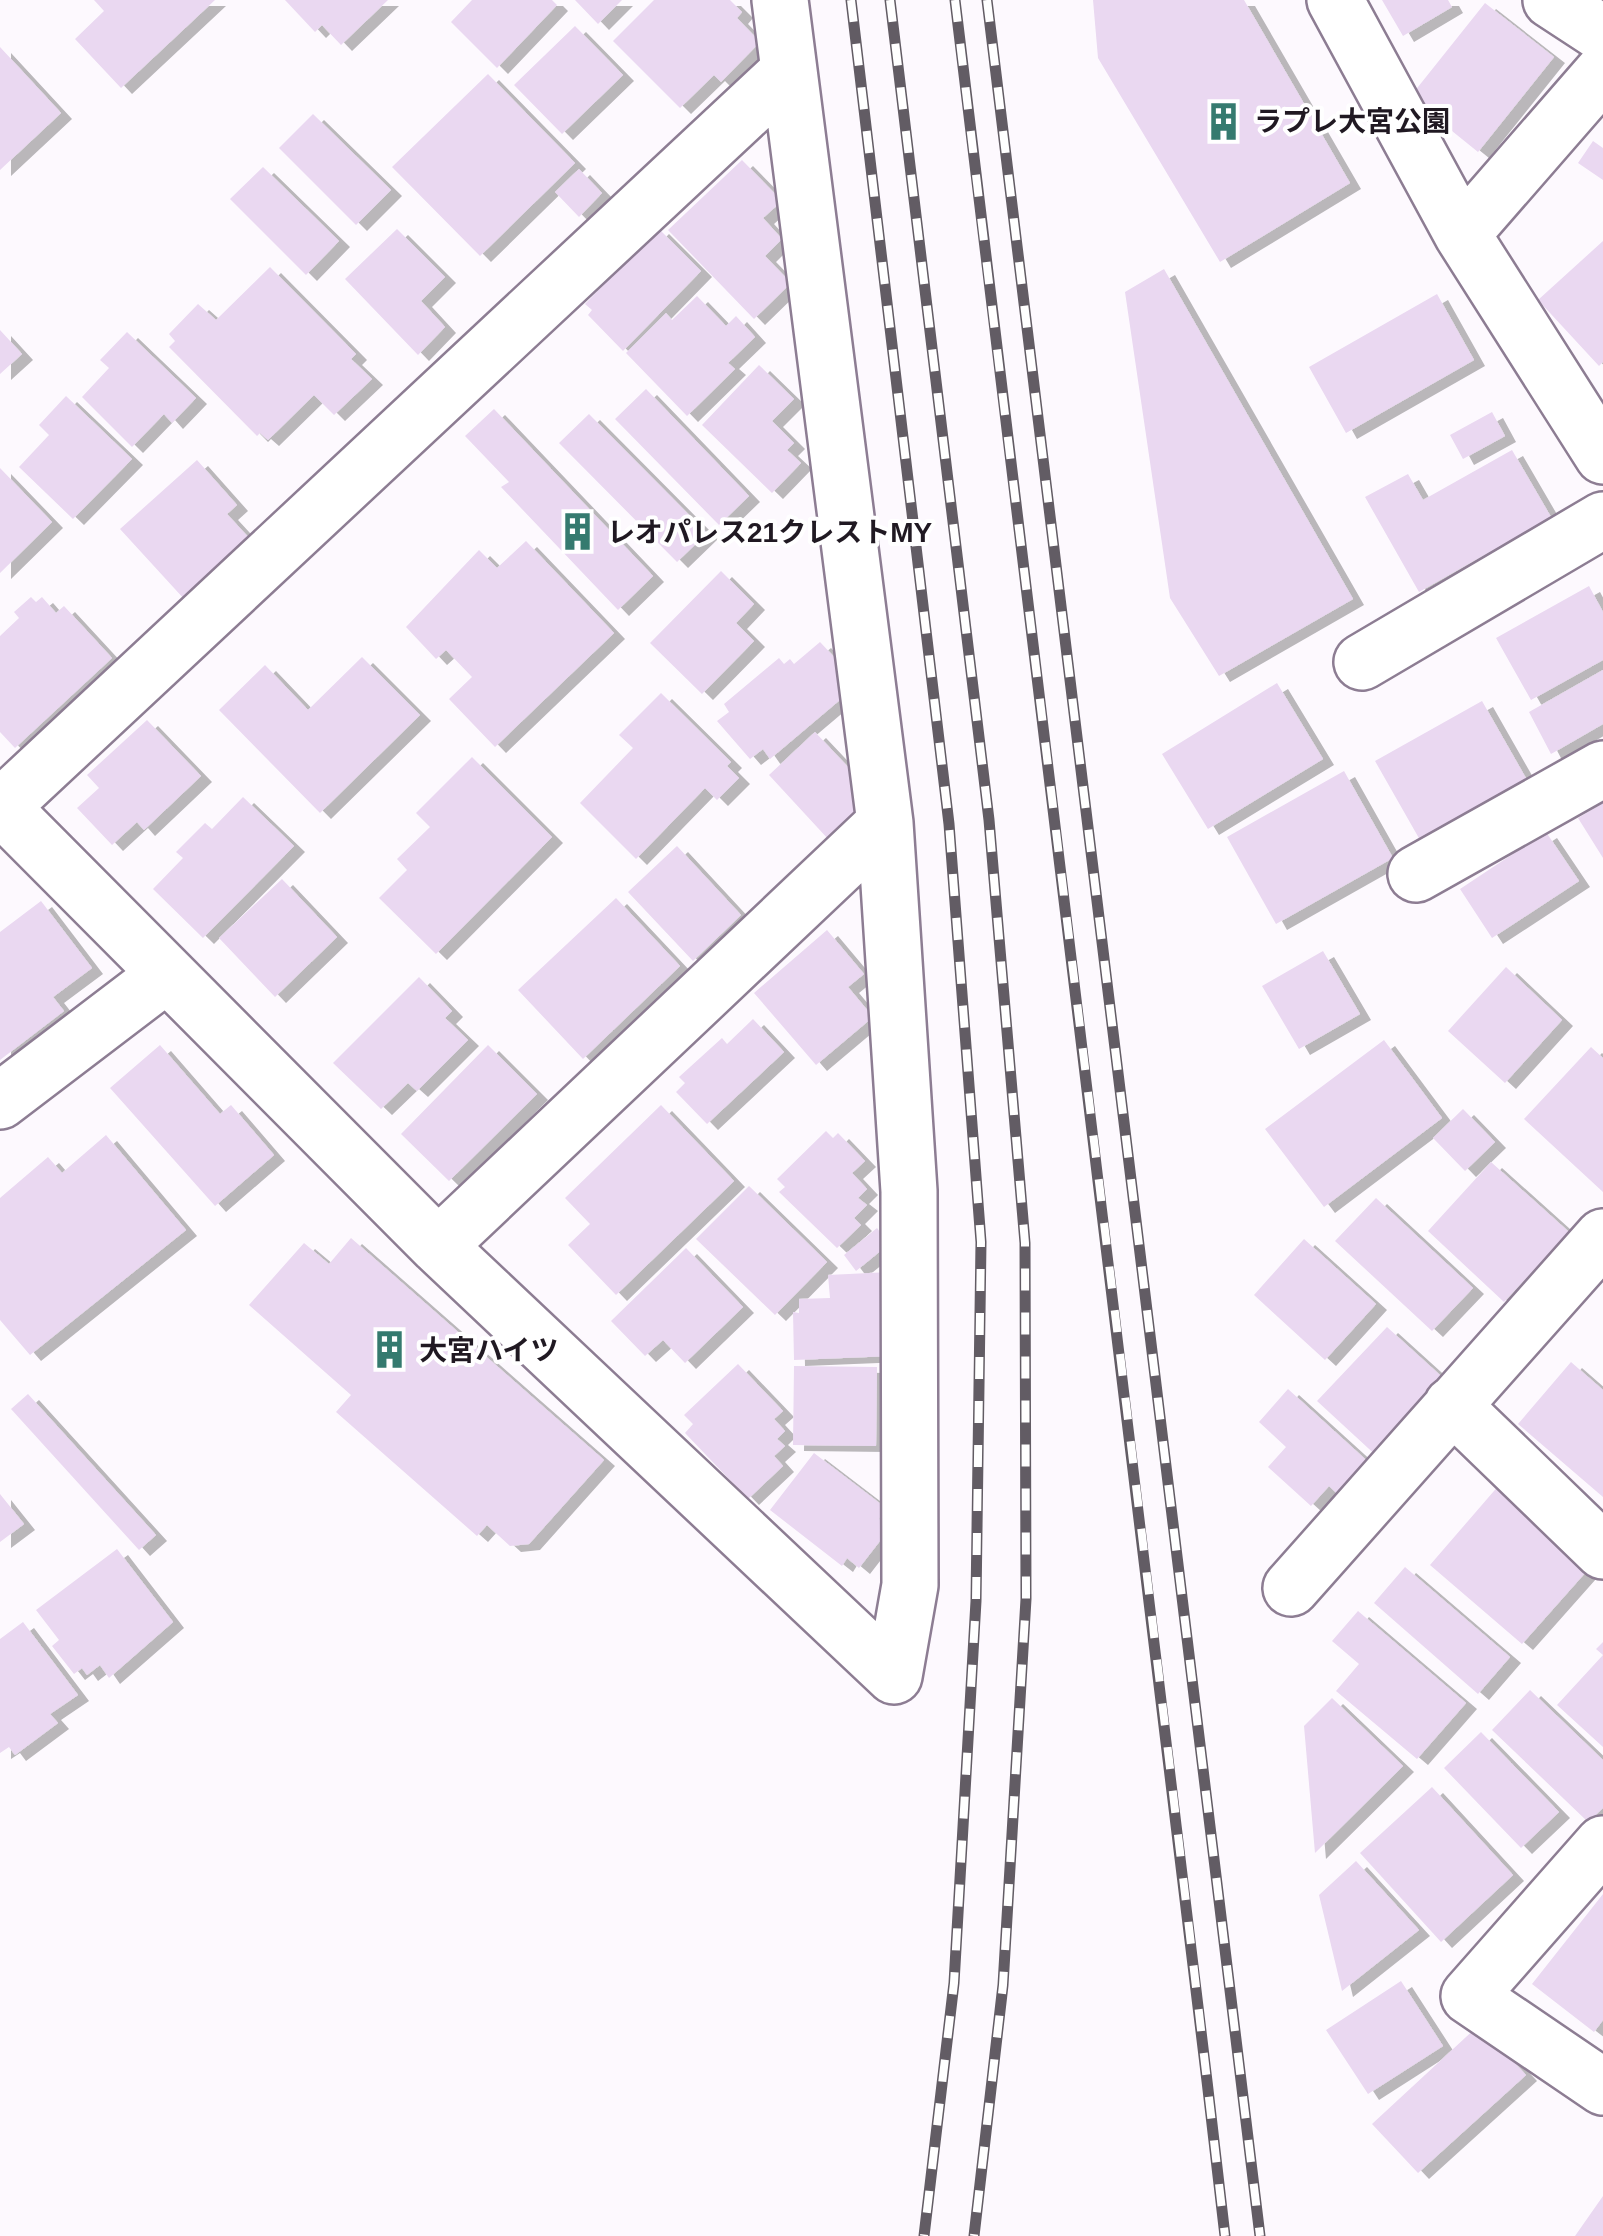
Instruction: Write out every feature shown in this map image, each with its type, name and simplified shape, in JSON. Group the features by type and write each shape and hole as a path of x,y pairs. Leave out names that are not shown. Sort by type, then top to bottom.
{"street":[{"path":"780,0 885,824 909,1230 910,1585 894,1676 438,1246 0,806 788,72"},
{"path":"1335,0 1462,234 1603,456"},
{"path":"1550,0 1603,34"},
{"path":"1462,234 1603,72"},
{"path":"1362,662 1603,520"},
{"path":"1416,874 1603,769"},
{"path":"438,1246 885,824"},
{"path":"0,1102 167,974"},
{"path":"1291,1588 1603,1236"},
{"path":"1452,1404 1603,1550"},
{"path":"1603,1844 1470,1996 1603,2087"}],"building":[{"path":"94,0 215,0 121,88 75,39 104,11"},
{"path":"285,0 388,0 341,45 322,25 315,32"},
{"path":"472,0 552,0 557,5 497,68 451,22"},
{"path":"575,0 622,0 598,24"},
{"path":"654,0 730,0 742,12 737,18 760,42 721,82 714,75 680,108 613,41"},
{"name":"ラプレ大宮公園","path":"1093,0 1244,0 1350,183 1220,262 1098,58"},
{"path":"1382,0 1448,0 1452,7 1403,36"},
{"path":"1485,3 1554,57 1478,152 1410,97"},
{"path":"575,26 623,75 562,134 514,85"},
{"path":"0,47 61,113 0,170"},
{"path":"488,74 575,163 480,256 392,167"},
{"path":"313,114 391,190 356,225 279,148"},
{"path":"1593,141 1603,148 1603,180 1578,163"},
{"path":"742,160 782,201 763,218 782,239 765,256 791,283 754,319 668,230"},
{"path":"263,167 339,241 306,275 230,199"},
{"path":"579,169 602,193 579,217 555,192"},
{"path":"658,228 701,271 623,351 588,315 592,310 585,304"},
{"path":"397,229 445,277 421,301 445,327 418,355 345,279"},
{"path":"1603,241 1603,362 1599,366 1538,300"},
{"path":"270,267 356,354 351,359 372,379 334,415 314,395 268,440 260,433 257,436 169,347 175,341 169,334 198,304 216,320"},
{"path":"1164,269 1353,599 1219,676 1170,598 1125,292"},
{"path":"1437,294 1474,360 1346,433 1309,367"},
{"path":"697,296 726,326 736,316 755,337 728,363 735,369 687,416 626,353 666,313 672,320"},
{"path":"0,330 22,354 0,374"},
{"path":"127,332 196,398 172,423 164,414 132,447 82,397 109,368 100,360"},
{"path":"759,365 794,399 772,421 794,443 787,450 801,463 772,493 702,425"},
{"path":"646,389 749,496 719,525 615,419"},
{"path":"66,396 132,459 73,519 19,467 49,435 39,425"},
{"name":"レオパレス21クレストMY","path":"494,409 653,576 618,610 501,487 509,482 465,436"},
{"path":"1492,412 1505,436 1463,459 1450,435"},
{"path":"589,414 707,533 677,562 559,443"},
{"path":"1512,450 1551,517 1419,592 1365,497 1408,474 1423,500"},
{"path":"197,460 237,505 227,514 250,539 185,600 120,529"},
{"path":"0,468 52,522 0,573"},
{"path":"526,541 614,633 495,747 449,699 472,677 446,650 436,659 406,627 479,550 497,568"},
{"path":"721,571 754,604 736,623 754,641 702,694 650,643"},
{"path":"1589,586 1603,612 1603,660 1531,700 1496,638"},
{"path":"31,597 36,602 42,597 56,613 64,606 112,658 15,748 0,732 0,636 19,618 14,612"},
{"path":"820,642 836,659 841,699 770,759 763,749 750,759 717,721 729,712 724,704 779,658 784,664 790,659 794,664"},
{"path":"362,657 420,715 320,813 219,710 265,665 308,710"},
{"path":"1603,670 1603,724 1551,754 1529,712"},
{"path":"1277,683 1323,759 1208,829 1162,754"},
{"path":"661,693 731,762 727,766 739,778 717,800 705,788 636,859 580,803 633,748 619,735"},
{"path":"1482,701 1527,780 1420,840 1375,761"},
{"path":"147,720 201,776 144,830 137,822 112,845 77,808 99,788 87,775"},
{"path":"815,732 849,768 855,817 829,840 769,775"},
{"path":"472,757 552,837 436,954 379,898 407,870 397,859 430,827 416,813"},
{"path":"1344,771 1393,858 1276,924 1227,837"},
{"path":"243,797 294,846 203,938 153,889 183,858 176,852 205,823 212,829"},
{"path":"1603,803 1603,858 1578,818"},
{"path":"1546,832 1579,881 1492,938 1460,889"},
{"path":"677,846 741,915 693,961 628,892"},
{"path":"282,879 337,937 275,997 219,938"},
{"path":"616,898 680,966 583,1059 518,990"},
{"path":"41,901 92,968 53,997 64,1011 0,1060 0,932"},
{"path":"827,930 864,974 848,987 873,1017 816,1065 754,993"},
{"path":"1323,951 1360,1014 1299,1049 1262,986"},
{"path":"1506,967 1562,1020 1505,1083 1448,1031"},
{"path":"419,977 452,1011 445,1018 468,1040 417,1091 408,1083 381,1109 333,1063"},
{"path":"753,1019 784,1052 707,1124 676,1092 685,1083 679,1077 722,1038 727,1044"},
{"path":"1384,1040 1442,1118 1324,1207 1265,1129"},
{"path":"160,1045 220,1114 231,1105 274,1155 215,1206 110,1088"},
{"path":"488,1045 537,1094 449,1181 401,1134"},
{"path":"1591,1047 1603,1058 1603,1192 1524,1119"},
{"path":"661,1105 734,1181 616,1295 568,1245 590,1224 565,1198"},
{"path":"1463,1109 1495,1142 1465,1171 1433,1138"},
{"path":"826,1131 833,1138 838,1133 865,1161 852,1173 867,1189 858,1198 867,1205 854,1218 861,1225 837,1248 779,1192 785,1187 777,1179"},
{"path":"106,1135 186,1230 30,1355 0,1320 0,1198 48,1157 62,1173"},
{"path":"1491,1162 1569,1232 1504,1302 1428,1231"},
{"path":"749,1186 827,1262 775,1315 696,1239"},
{"path":"1376,1198 1473,1288 1432,1331 1335,1241"},
{"path":"877,1228 889,1244 856,1271 844,1255"},
{"name":"大宮ハイツ","path":"351,1238 604,1460 529,1544 510,1546 487,1525 477,1536 336,1412 351,1395 249,1305 304,1243 329,1264"},
{"path":"1304,1239 1376,1304 1325,1360 1254,1295"},
{"path":"686,1248 743,1307 685,1363 663,1340 645,1356 611,1321"},
{"path":"890,1272 892,1356 794,1360 793,1312 799,1313 799,1299 830,1298 828,1275"},
{"path":"1387,1327 1451,1385 1381,1460 1317,1401"},
{"path":"1571,1362 1603,1390 1603,1497 1518,1424"},
{"path":"738,1364 783,1411 774,1419 785,1431 777,1439 785,1446 774,1456 783,1466 748,1499 685,1433 693,1424 684,1415"},
{"path":"794,1366 877,1367 876,1446 793,1445"},
{"path":"1288,1389 1375,1468 1345,1501 1329,1486 1311,1506 1268,1467 1286,1447 1259,1422"},
{"path":"28,1394 156,1535 139,1550 11,1409"},
{"path":"814,1453 886,1508 879,1519 890,1528 859,1568 847,1558 842,1566 770,1510"},
{"path":"1500,1484 1593,1564 1522,1644 1430,1565"},
{"path":"0,1494 24,1524 0,1542"},
{"path":"117,1549 173,1622 109,1678 100,1665 87,1675 82,1668 74,1674 52,1646 59,1640 36,1610"},
{"path":"1405,1567 1510,1657 1478,1694 1374,1603"},
{"path":"1358,1611 1466,1703 1417,1759 1336,1691 1359,1664 1332,1641"},
{"path":"23,1622 78,1695 50,1714 58,1723 15,1755 9,1747 0,1753 0,1639"},
{"path":"1603,1655 1603,1747 1557,1705"},
{"path":"1530,1690 1603,1760 1603,1808 1588,1822 1492,1730"},
{"path":"1332,1698 1403,1766 1315,1853 1304,1726"},
{"path":"1481,1732 1559,1812 1521,1848 1444,1768"},
{"path":"1432,1787 1513,1875 1441,1942 1360,1853"},
{"path":"1356,1861 1419,1930 1342,1991 1319,1895"},
{"path":"1603,1894 1603,2020 1594,2032 1532,1984"},
{"path":"1401,1981 1443,2046 1368,2094 1326,2030"},
{"path":"1479,2025 1526,2075 1418,2173 1372,2124"},
{"path":"1603,2196 1603,2236 1575,2236"}],"railway":[{"path":"851,0 949,824 981,1242 976,1601 954,1983 924,2236"},
{"path":"890,0 989,820 1025,1243 1026,1599 1003,1985 974,2236"},
{"path":"955,0 1225,2236"},
{"path":"987,0 1260,2236"}],"place":[{"name":"ラプレ大宮公園","path":"1224,121"},
{"name":"レオパレス21クレストMY","path":"577,532"},
{"name":"大宮ハイツ","path":"389,1350"}]}
